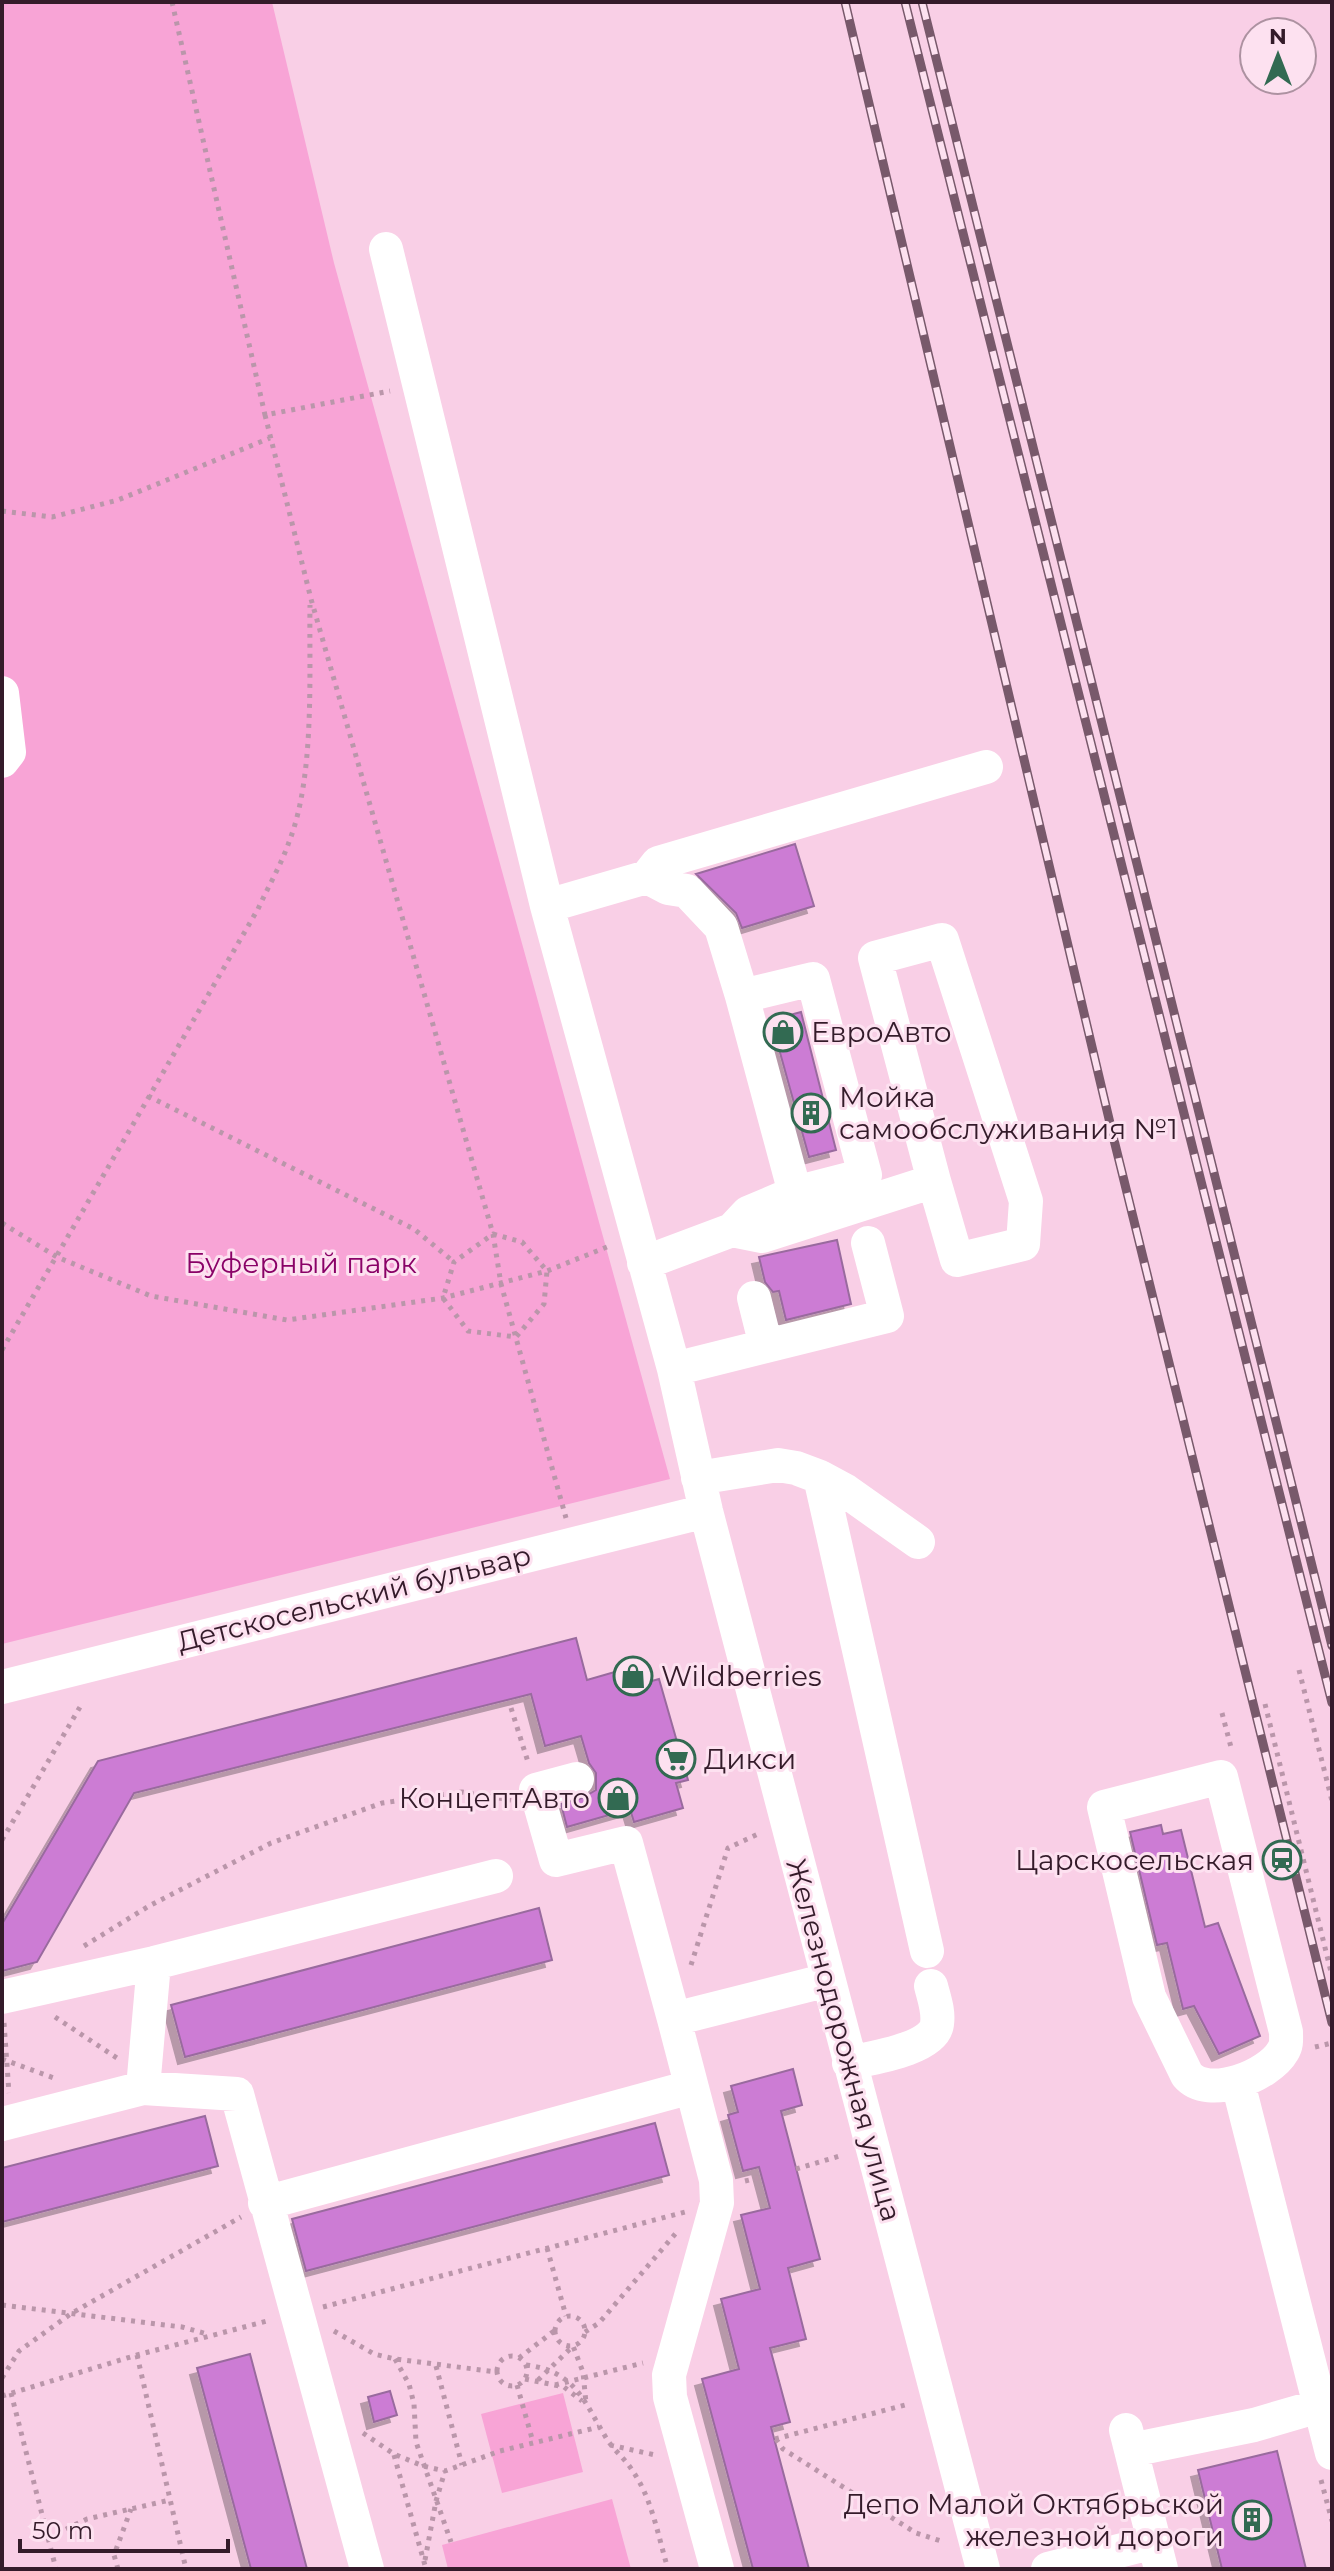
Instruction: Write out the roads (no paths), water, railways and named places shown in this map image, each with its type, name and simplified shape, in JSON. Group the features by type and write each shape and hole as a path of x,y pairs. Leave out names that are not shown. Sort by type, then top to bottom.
{"street":[{"name":"Железнодорожная улица","path":"386,249 547,906 674,1369 706,1511 983,2569"},
{"path":"2,693 9,752 2,761"},
{"path":"547,906 647,877 658,863 986,767"},
{"path":"647,877 668,888 687,891 721,927 795,1193"},
{"path":"942,940 1026,1201 1023,1244 957,1260 934,1181 875,958 942,940"},
{"path":"732,1230 748,1213 795,1193 865,1175 813,979 742,996"},
{"path":"640,1249 732,1230 762,1236 934,1181"},
{"path":"674,1369 887,1316 868,1243"},
{"path":"754,1298 766,1346"},
{"path":"698,1478 778,1465 796,1468 846,1491 918,1542"},
{"path":"820,1477 927,1951"},
{"name":"Детскосельский бульвар","path":"2,1687 706,1511"},
{"path":"1221,1777 1286,2032 1286,2048 1274,2063 1238,2083 1203,2086 1194,2083 1187,2075 1149,1997 1104,1807 1221,1777"},
{"path":"577,1779 539,1798 556,1860 626,1843 716,2180 717,2203 669,2375 670,2397 717,2569"},
{"path":"8,1997 496,1876"},
{"path":"144,2082 154,1963"},
{"path":"674,2019 828,1980"},
{"path":"849,2063 912,2047 929,2039 937,2026 931,1986"},
{"path":"7,2123 144,2082 237,2094 367,2569"},
{"path":"1238,2083 1331,2446"},
{"path":"265,2203 691,2087"},
{"path":"1048,2569 1158,2556 1128,2439 1172,2439 1254,2425 1319,2406"}],"railway":[{"path":"845,2 1114,1140 1332,2023"},
{"path":"905,2 1332,1703"},
{"path":"922,2 1332,1646"}],"place":[{"name":"ЕвроАвто","path":"783,1032"},
{"name":"Мойка самообслуживания №1","path":"811,1113"},
{"name":"Wildberries","path":"633,1676"},
{"name":"Дикси","path":"676,1759"},
{"name":"КонцептАвто","path":"618,1798"},
{"name":"Царскосельская","path":"1282,1860"},
{"name":"Депо Малой Октябрьской железной дороги","path":"1252,2520"}],"park label":[{"name":"Буферный парк","path":"301,1263"}]}
